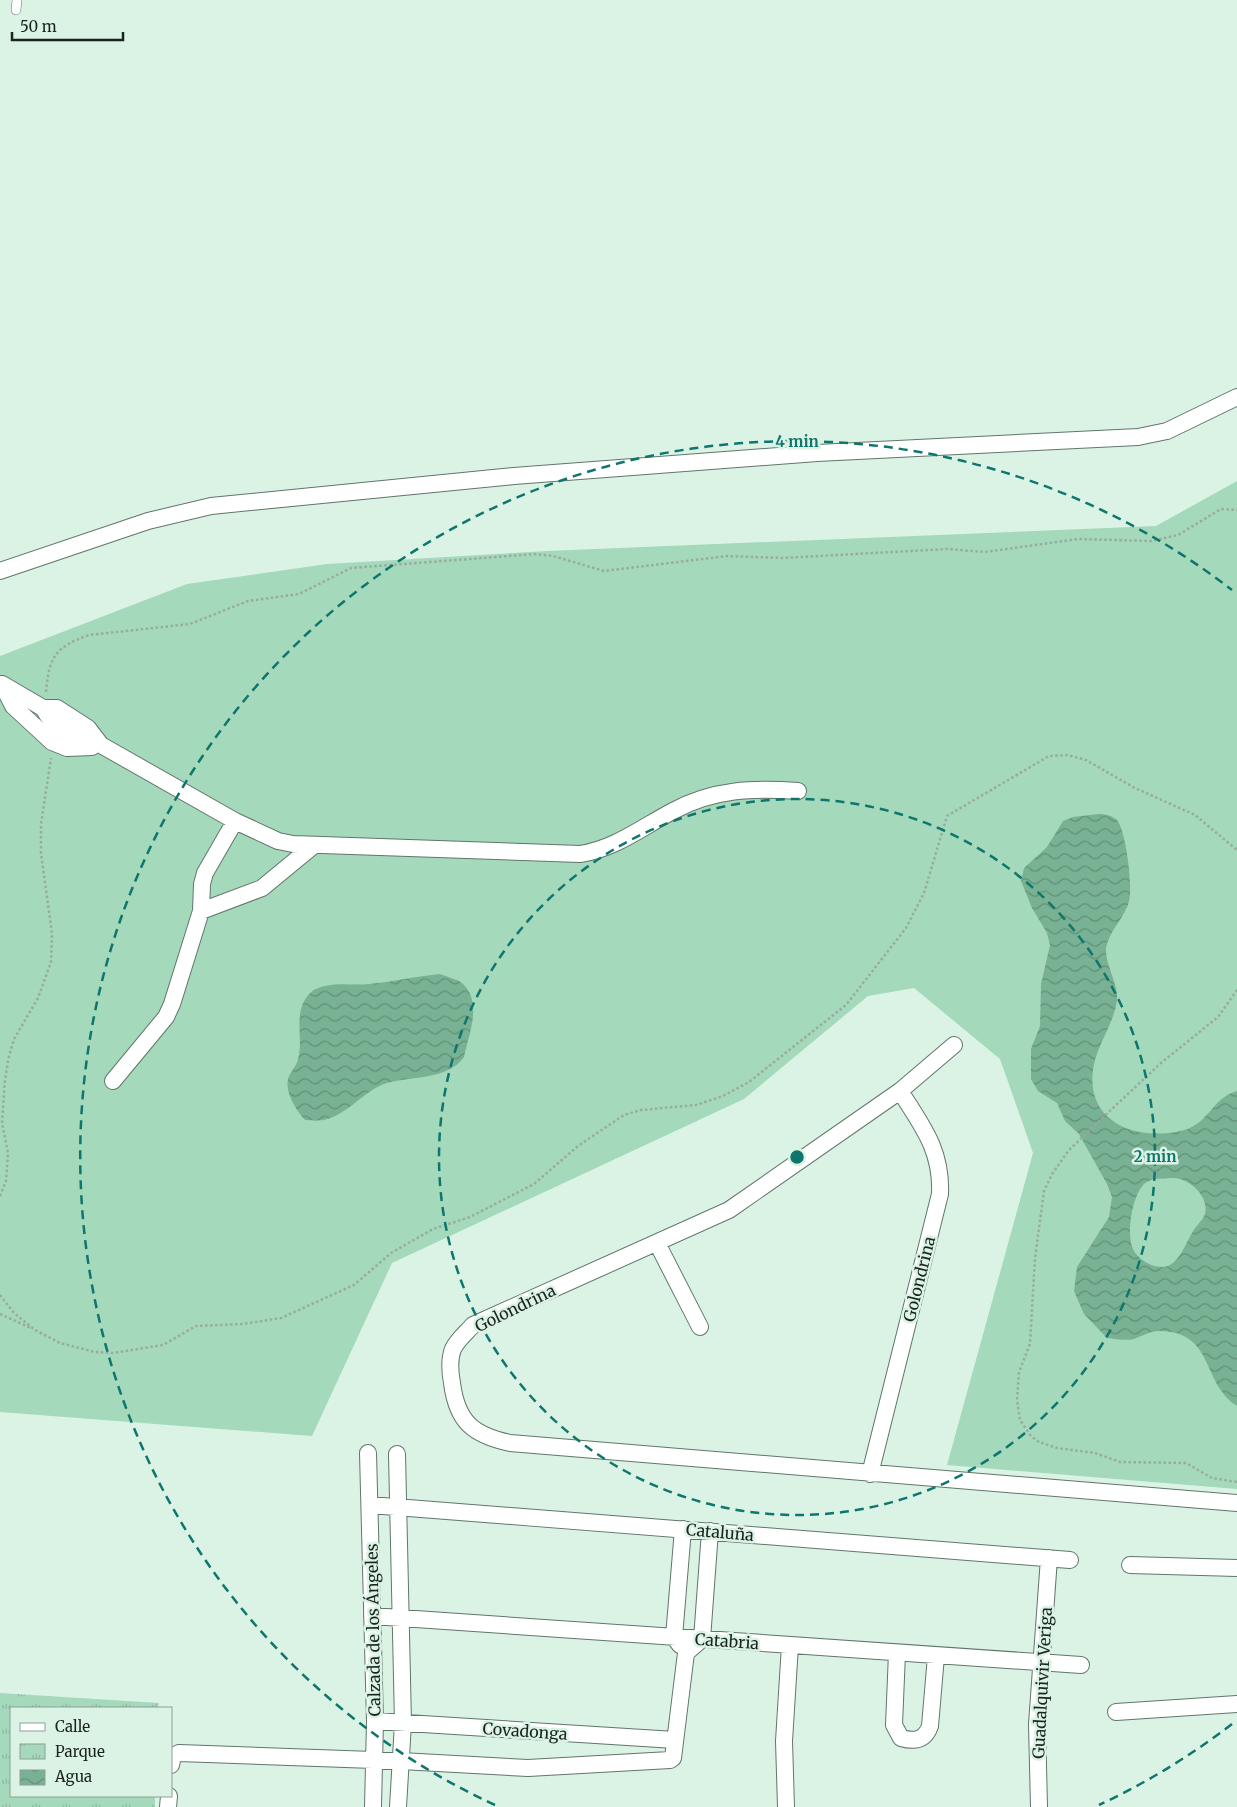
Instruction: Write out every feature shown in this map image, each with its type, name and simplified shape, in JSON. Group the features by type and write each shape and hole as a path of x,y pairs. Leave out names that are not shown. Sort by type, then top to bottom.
{"street":[{"path":"0,571 148,520 212,506 514,476 816,452 1138,437 1167,431 1237,396"},
{"path":"1,683 43,708 57,708 88,728 101,745 235,821 278,841 313,846 580,854 597,852 612,846 674,810 703,797 728,790 762,788 798,791"},
{"path":"1,683 13,706 52,742 66,748 101,745"},
{"path":"113,1081 166,1017 178,987 201,911 202,884 205,873 235,821"},
{"path":"201,911 262,888 313,846"},
{"name":"Golondrina","path":"954,1045 900,1091 729,1210 473,1325 453,1348 450,1368 454,1402 468,1424 487,1438 510,1443 1237,1503"},
{"name":"Golondrina","path":"870,1474 940,1194 941,1178 932,1142 900,1091"},
{"path":"657,1243 700,1327"},
{"name":"Calzada de los Ángeles","path":"368,1453 375,1721 373,1807"},
{"name":"Calzada de los Ángeles","path":"397,1454 402,1618 402,1723 398,1807"},
{"name":"Cataluña","path":"370,1504 1070,1560"},
{"path":"683,1529 674,1637 686,1652"},
{"path":"172,1760 173,1756 180,1753 550,1768 670,1760 675,1740 686,1652 702,1639 710,1531"},
{"name":"Guadalquivir Veriga","path":"1039,1807 1037,1724 1049,1558"},
{"path":"1130,1565 1237,1568"},
{"name":"Catabria","path":"372,1616 1081,1665"},
{"path":"786,1807 784,1741 790,1645"},
{"path":"897,1653 894,1725 901,1738 909,1740 921,1738 927,1734 930,1726 936,1656"},
{"path":"1116,1712 1237,1704"},
{"name":"Covadonga","path":"375,1721 675,1740"}],"lane":[{"path":"16,10 17,0"}],"path":[{"path":"43,708 47,673 55,654 64,645 77,639 89,635 190,624 248,601 299,594 351,568 535,554 553,556 604,571 727,556 782,558 938,549 985,552 1078,539 1152,541 1178,535 1221,509 1237,510"},
{"path":"0,1196 6,1181 8,1153 2,1123 4,1080 9,1056 14,1040 38,998 51,962 52,934 41,853 41,824 50,771 52,742"},
{"path":"0,1314 60,1343 95,1352 113,1353 163,1344 196,1326 243,1324 282,1318 354,1285 391,1253 433,1229 470,1217 534,1184 578,1146 624,1115 641,1110 696,1105 723,1096 749,1082 846,1004 906,928 924,893 947,816 1050,756 1068,755 1086,760 1135,788 1195,815 1237,850"},
{"path":"1237,990 1218,1017 1161,1063 1114,1107 1069,1150 1052,1174 1044,1191 1035,1258 1030,1344 1019,1372 1017,1400 1020,1420 1031,1436 1039,1442 1057,1448 1095,1453 1120,1462 1186,1463 1212,1478 1237,1482"},
{"path":"0,1295 14,1312 35,1330"}],"green space":[{"path":"1237,481 1237,1489 947,1465 1033,1153 1000,1059 914,988 868,996 744,1099 392,1263 312,1436 0,1412 0,656 187,584 327,564 547,551 1156,526"},
{"path":"0,1693 159,1703 158,1707 10,1707 10,1797 155,1797 155,1807 0,1807"}],"water":[{"path":"1101,814 1111,816 1117,820 1126,847 1129,872 1129,901 1110,936 1106,949 1116,988 1117,1000 1113,1017 1094,1064 1092,1083 1096,1099 1103,1111 1113,1121 1126,1128 1159,1134 1176,1132 1196,1125 1220,1100 1237,1091 1237,1406 1218,1385 1206,1360 1190,1340 1178,1334 1160,1331 1131,1340 1107,1338 1084,1314 1074,1291 1077,1267 1109,1217 1112,1197 1107,1184 1079,1134 1065,1121 1057,1103 1038,1091 1031,1079 1031,1049 1040,1026 1041,984 1050,945 1047,933 1032,908 1021,881 1024,868 1047,847 1063,821 1073,817","holes":["1177,1178 1185,1181 1203,1197 1206,1208 1204,1216 1179,1256 1174,1262 1163,1267 1151,1265 1140,1258 1133,1249 1130,1234 1131,1215 1136,1197 1144,1184 1154,1179"]},
{"path":"440,974 462,983 472,999 473,1018 464,1057 449,1070 379,1086 333,1117 322,1120 305,1120 291,1100 288,1082 298,1059 300,1012 309,994 316,989 335,984 369,984"}]}
